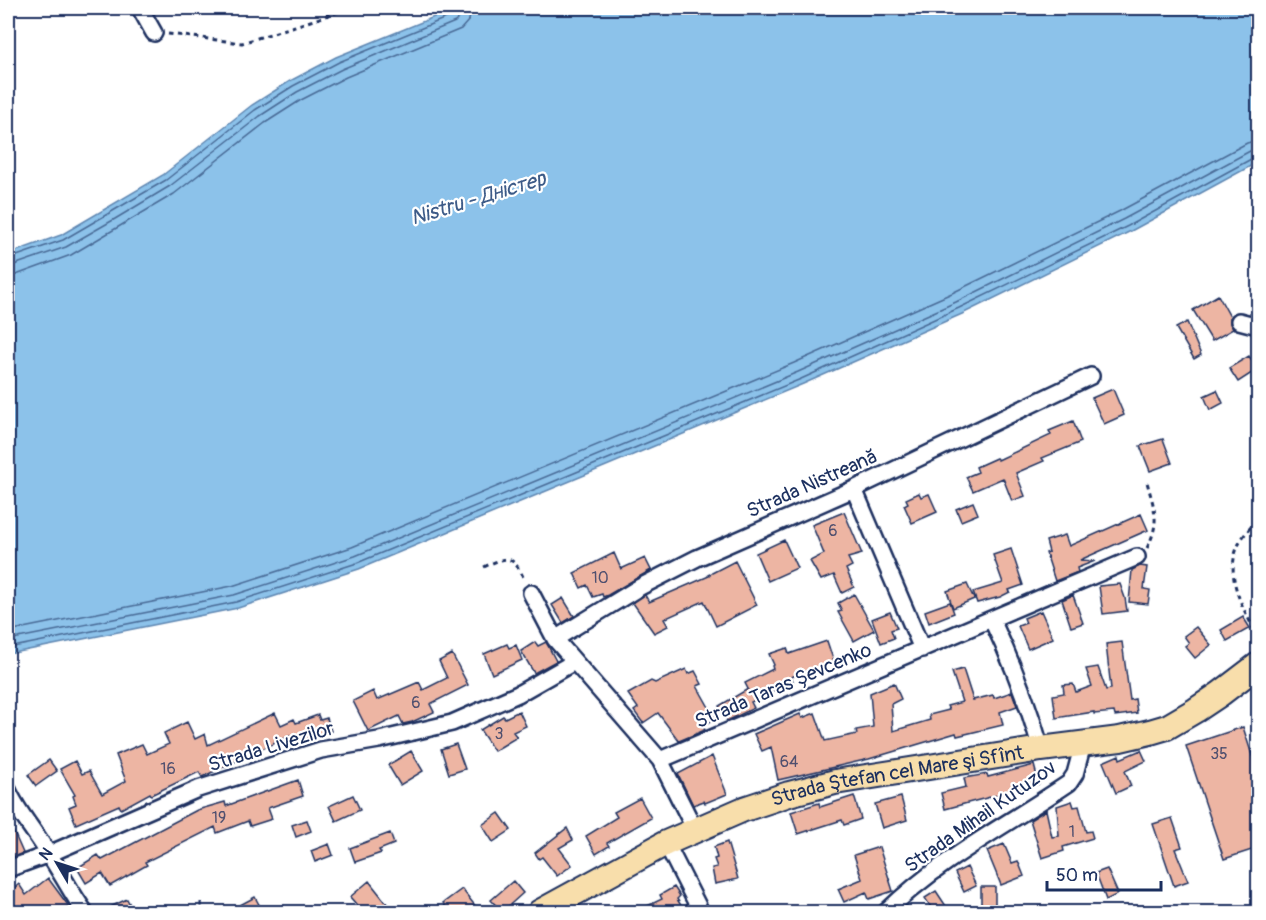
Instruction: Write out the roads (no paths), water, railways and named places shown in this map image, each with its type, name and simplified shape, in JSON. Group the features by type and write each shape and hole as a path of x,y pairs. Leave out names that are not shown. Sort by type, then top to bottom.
{"main road":[{"name":"Strada Ştefan cel Mare şi Sfînt","path":"540,912 666,843 778,798 835,782 1041,749 1120,739 1167,727 1220,694 1258,665"}],"street":[{"path":"140,8 154,33"},
{"path":"1239,321 1258,326"},
{"name":"Strada Nistreană","path":"555,639 640,587 676,568 854,489 1091,376"},
{"path":"854,489 922,649"},
{"name":"Strada Taras Șevcenko","path":"660,760 1137,557"},
{"path":"531,593 555,639 660,760 695,830"},
{"path":"992,620 1017,675 1041,749"},
{"name":"Strada Livezilor","path":"8,869 49,854 198,789 321,750 379,740 452,723 518,694 574,662"},
{"name":"Strada Mihail Kutuzov","path":"886,912 916,885 965,849 1069,783 1075,774 1083,744"},
{"path":"8,790 15,806 49,854 69,890 85,912"},
{"path":"666,843 700,912"}],"water":[{"name":"Nistru - Дністер","path":"456,8 1258,8 1258,162 1131,231 962,314 803,384 359,569 238,608 8,654 8,254 61,235 163,175 252,105 290,81 336,57"}]}
